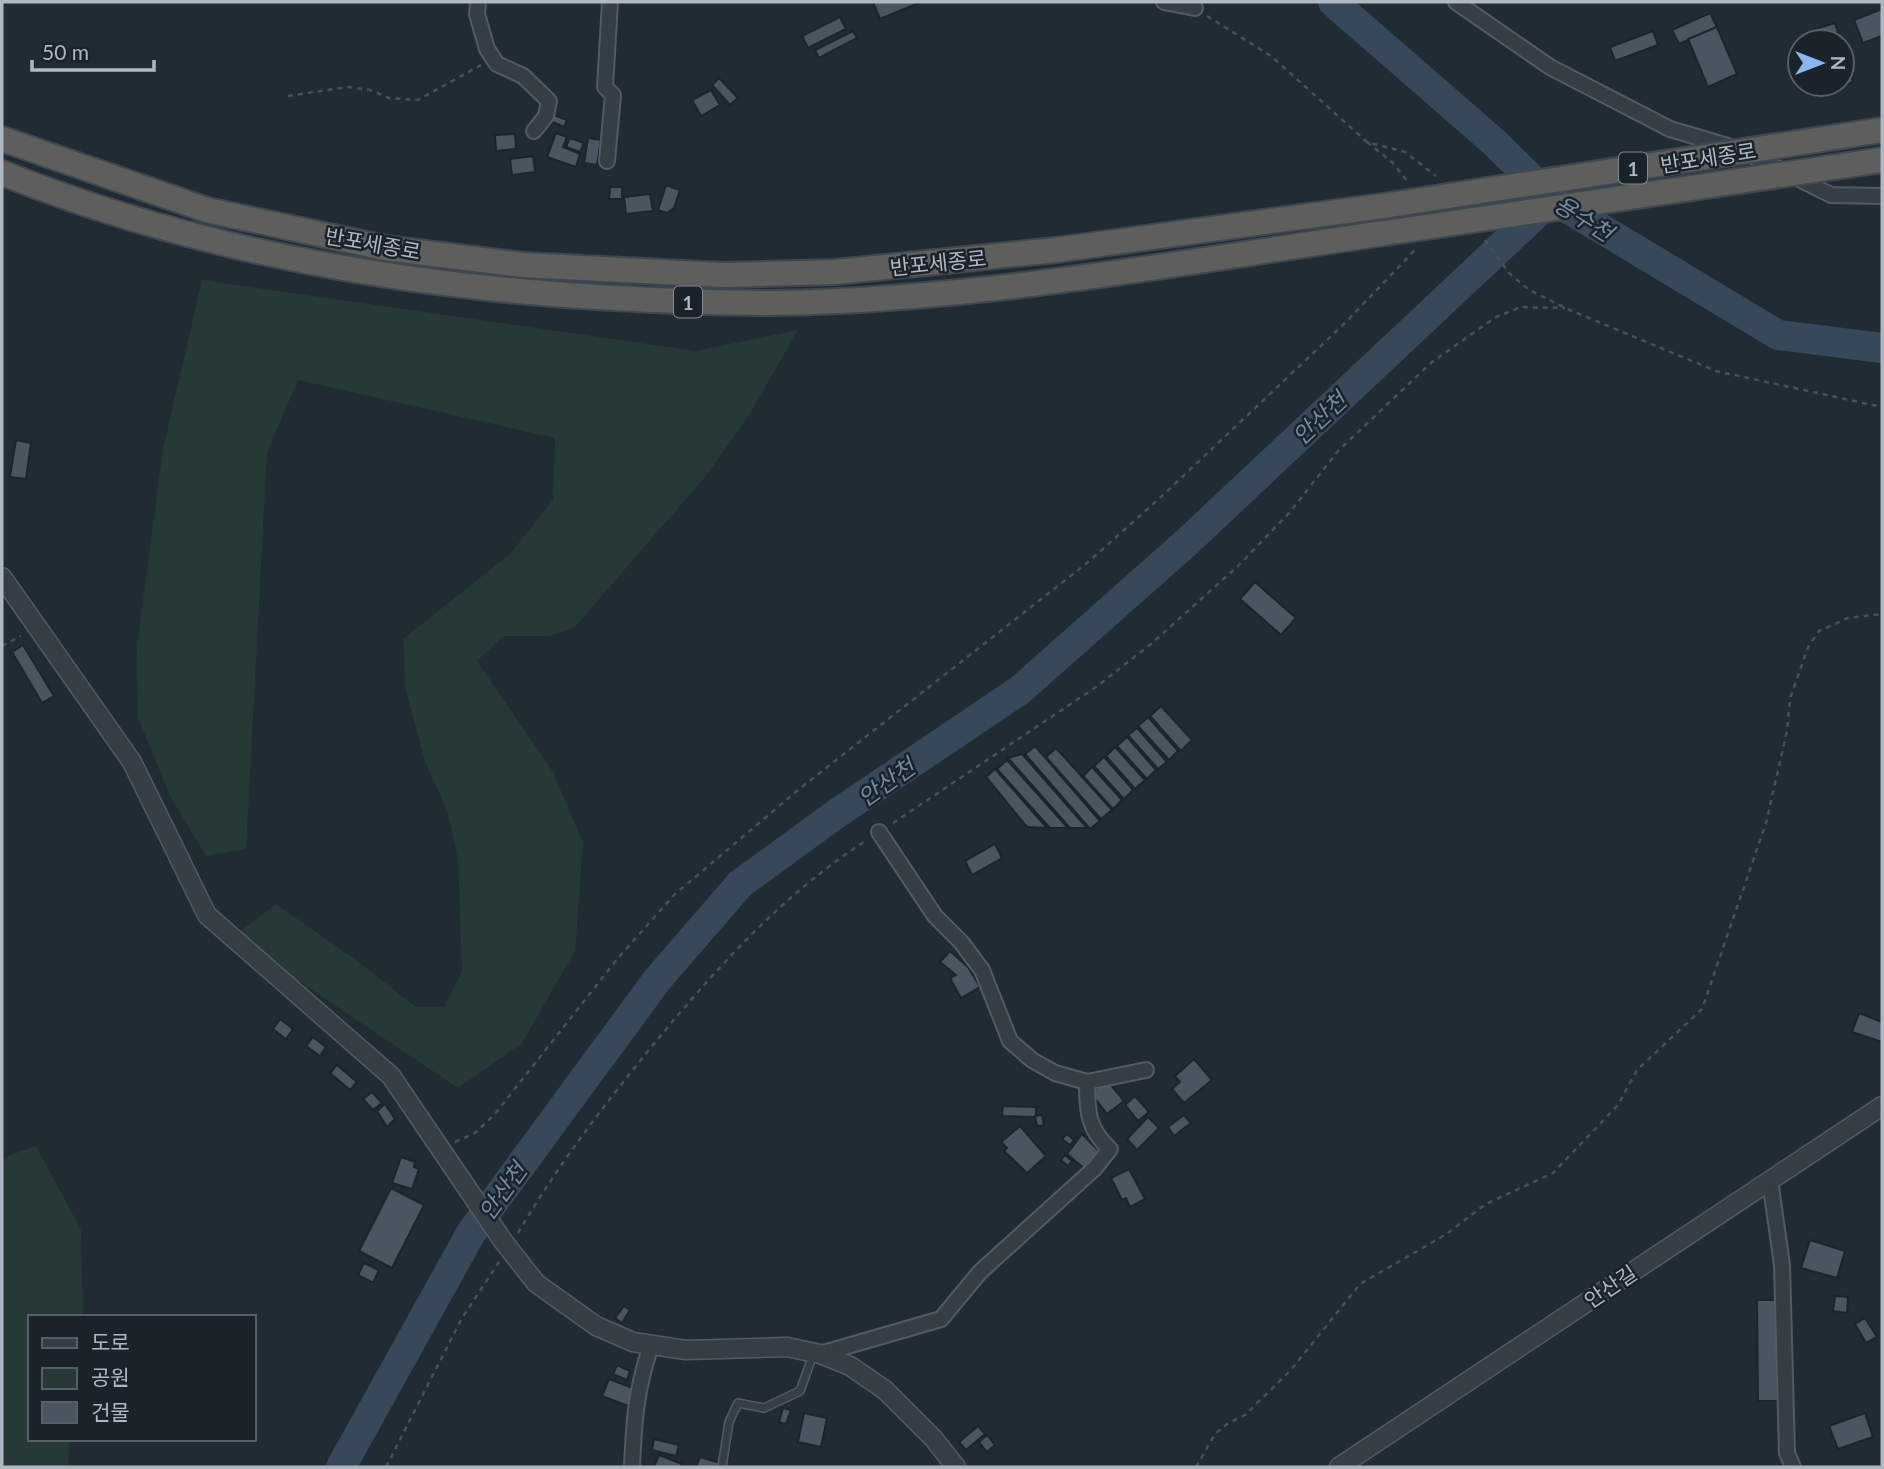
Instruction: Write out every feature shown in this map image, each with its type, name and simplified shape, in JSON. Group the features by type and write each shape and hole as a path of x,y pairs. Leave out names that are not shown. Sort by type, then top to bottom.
{"highway":[{"name":"반포세종로","path":"2,139 50,158 207,209 385,248 523,265 723,275 835,272 1056,250 1383,206 1882,130"},
{"path":"2,134 50,158"},
{"name":"반포세종로","path":"2,175 204,241 381,275 523,293 730,304 841,301 1063,279 1882,160"}],"street":[{"path":"478,2 477,14 486,49 497,64 523,76 549,101 546,116 534,131"},
{"path":"607,160 613,94 604,87 610,2"},
{"path":"1164,2 1195,8"},
{"path":"1456,2 1550,67 1670,129 1741,150 1831,195 1882,196"},
{"path":"2,578 132,762 207,915 391,1076 506,1245 536,1283 567,1308 596,1326 633,1342 687,1350 787,1347 817,1353 850,1366 885,1390 933,1438 956,1467"},
{"path":"879,832 935,916 961,942 982,970 1010,1041 1055,1073 1087,1082 1146,1070"},
{"path":"817,1353 941,1319 980,1272 1096,1168 1110,1149 1097,1138 1090,1126 1087,1082"},
{"name":"안산길","path":"1339,1467 1882,1106"},
{"path":"1770,1180 1782,1265 1787,1453 1793,1467"},
{"path":"632,1467 633,1412 638,1384 651,1345"}],"lane":[{"path":"722,1467 729,1422 738,1403 764,1408 800,1391 817,1353"}],"path":[{"path":"1195,8 1271,56 1392,163 1413,188"},
{"path":"288,96 348,87 370,90 389,98 418,100 493,58"},
{"path":"1367,142 1405,152 1441,180"},
{"path":"1482,235 1508,273 1528,289 1565,308 1716,371 1882,407"},
{"path":"444,1151 475,1133 495,1114 618,958 674,895 818,773 1087,563 1345,323 1422,241"},
{"path":"386,1467 462,1318 506,1245 610,1098 727,959 805,886 840,858 1096,687 1152,644 1237,566 1290,512 1338,451 1432,362 1496,317 1521,307 1565,308"},
{"path":"1196,1467 1215,1434 1245,1415 1290,1371 1360,1284 1445,1235 1486,1205 1553,1173 1618,1105 1637,1070 1702,1009 1766,823 1787,731 1790,699 1808,647 1819,631 1847,618 1882,614"},
{"path":"2,646 36,628"}],"green space":[{"path":"202,280 696,351 798,330 749,415 705,477 574,628 549,636 503,636 477,661 553,772 583,843 575,951 522,1043 458,1088 233,937 276,904 360,963 416,1007 444,1007 462,972 458,861 448,813 425,761 406,691 403,639 510,554 553,500 555,438 298,380 267,452 246,849 206,856 171,798 138,718 137,647 163,449"},
{"path":"36,1146 81,1230 83,1315 28,1315 28,1441 70,1441 68,1467 2,1467 2,1158"}],"building":[{"path":"873,2 921,2 880,19"},
{"path":"1882,9 1882,36 1863,43 1854,20"},
{"path":"1710,13 1717,27 1679,44 1672,30"},
{"path":"840,17 846,29 808,48 802,36"},
{"path":"1835,23 1837,28 1819,28"},
{"path":"1717,27 1737,74 1708,87 1688,39"},
{"path":"853,31 857,38 819,58 815,50"},
{"path":"1653,31 1658,45 1615,61 1610,47"},
{"path":"719,78 738,98 730,105 712,85"},
{"path":"711,90 720,105 701,116 692,100"},
{"path":"552,114 567,120 564,127 550,121"},
{"path":"556,133 567,137 563,147 580,154 576,167 547,157"},
{"path":"515,134 516,149 496,151 495,135"},
{"path":"570,138 584,143 580,152 566,147"},
{"path":"588,138 601,140 597,165 584,163"},
{"path":"533,156 535,172 512,175 510,159"},
{"path":"666,185 680,190 674,208 667,213 658,210"},
{"path":"610,187 622,187 622,199 609,199"},
{"path":"650,194 653,211 626,214 624,197"},
{"path":"16,440 31,443 26,479 10,477"},
{"path":"1255,582 1296,618 1281,635 1240,599"},
{"path":"23,645 54,696 42,703 12,652"},
{"path":"1161,706 1192,740 1181,751 1150,716"},
{"path":"1148,717 1178,751 1169,760 1138,726"},
{"path":"1137,728 1167,762 1158,769 1128,735"},
{"path":"1127,737 1156,770 1147,779 1117,746"},
{"path":"1035,746 1100,821 1090,829 1025,754"},
{"path":"1115,747 1145,780 1135,789 1106,756"},
{"path":"1056,748 1112,810 1101,819 1046,757"},
{"path":"1022,754 1087,828 1070,828 1008,758"},
{"path":"1104,757 1133,790 1124,799 1094,766"},
{"path":"1007,760 1068,828 1050,828 997,769"},
{"path":"1092,767 1122,800 1113,809 1083,776"},
{"path":"995,769 1047,828 1027,827 986,777"},
{"path":"995,844 1002,858 972,875 965,861"},
{"path":"950,951 968,967 980,987 961,998 950,978 956,975 940,962"},
{"path":"1859,1013 1882,1022 1882,1042 1852,1032"},
{"path":"280,1019 293,1029 286,1039 273,1029"},
{"path":"313,1037 326,1047 320,1056 306,1046"},
{"path":"1194,1059 1212,1080 1184,1103 1172,1089 1180,1082 1175,1076"},
{"path":"337,1065 357,1082 350,1090 330,1073"},
{"path":"1107,1080 1124,1101 1107,1114 1091,1093"},
{"path":"372,1092 382,1103 373,1110 363,1099"},
{"path":"1135,1096 1149,1112 1138,1121 1125,1105"},
{"path":"385,1104 395,1119 387,1127 377,1111"},
{"path":"1003,1106 1036,1107 1036,1117 1002,1116"},
{"path":"1042,1115 1044,1125 1037,1126 1035,1116"},
{"path":"1184,1115 1191,1123 1174,1136 1168,1127"},
{"path":"1148,1117 1159,1128 1137,1150 1127,1139"},
{"path":"1020,1126 1046,1156 1027,1173 1004,1151 1007,1148 1001,1142"},
{"path":"1067,1134 1074,1140 1070,1145 1062,1139"},
{"path":"1082,1134 1099,1151 1085,1169 1067,1154"},
{"path":"1065,1155 1072,1161 1068,1166 1061,1160"},
{"path":"401,1157 415,1162 414,1167 419,1169 412,1189 392,1183"},
{"path":"1129,1169 1145,1199 1130,1207 1126,1198 1122,1200 1111,1178"},
{"path":"391,1188 424,1205 392,1268 359,1251"},
{"path":"1810,1240 1845,1251 1837,1278 1801,1268"},
{"path":"364,1263 379,1270 373,1283 358,1275"},
{"path":"1835,1296 1848,1297 1847,1313 1833,1311"},
{"path":"1757,1300 1778,1300 1779,1401 1758,1401"},
{"path":"624,1306 630,1310 622,1323 615,1318"},
{"path":"1865,1318 1877,1337 1866,1343 1855,1324"},
{"path":"617,1365 630,1371 627,1380 613,1374"},
{"path":"609,1379 635,1389 628,1406 602,1396"},
{"path":"783,1408 791,1410 786,1424 779,1422"},
{"path":"804,1413 827,1418 821,1447 798,1442"},
{"path":"1865,1413 1873,1437 1838,1449 1829,1426"},
{"path":"978,1426 985,1434 966,1450 959,1442"},
{"path":"987,1435 995,1445 987,1452 979,1442"},
{"path":"654,1439 679,1445 676,1456 652,1450"},
{"path":"659,1455 682,1464 680,1467 654,1467"},
{"path":"700,1457 720,1463 719,1467 696,1467"}],"waterway":[{"name":"용수천","path":"1333,2 1495,143 1552,199 1778,335 1882,348"},
{"name":"안산천","path":"341,1467 471,1233 657,980 740,884 836,814 1020,690 1187,542 1552,199"}]}
